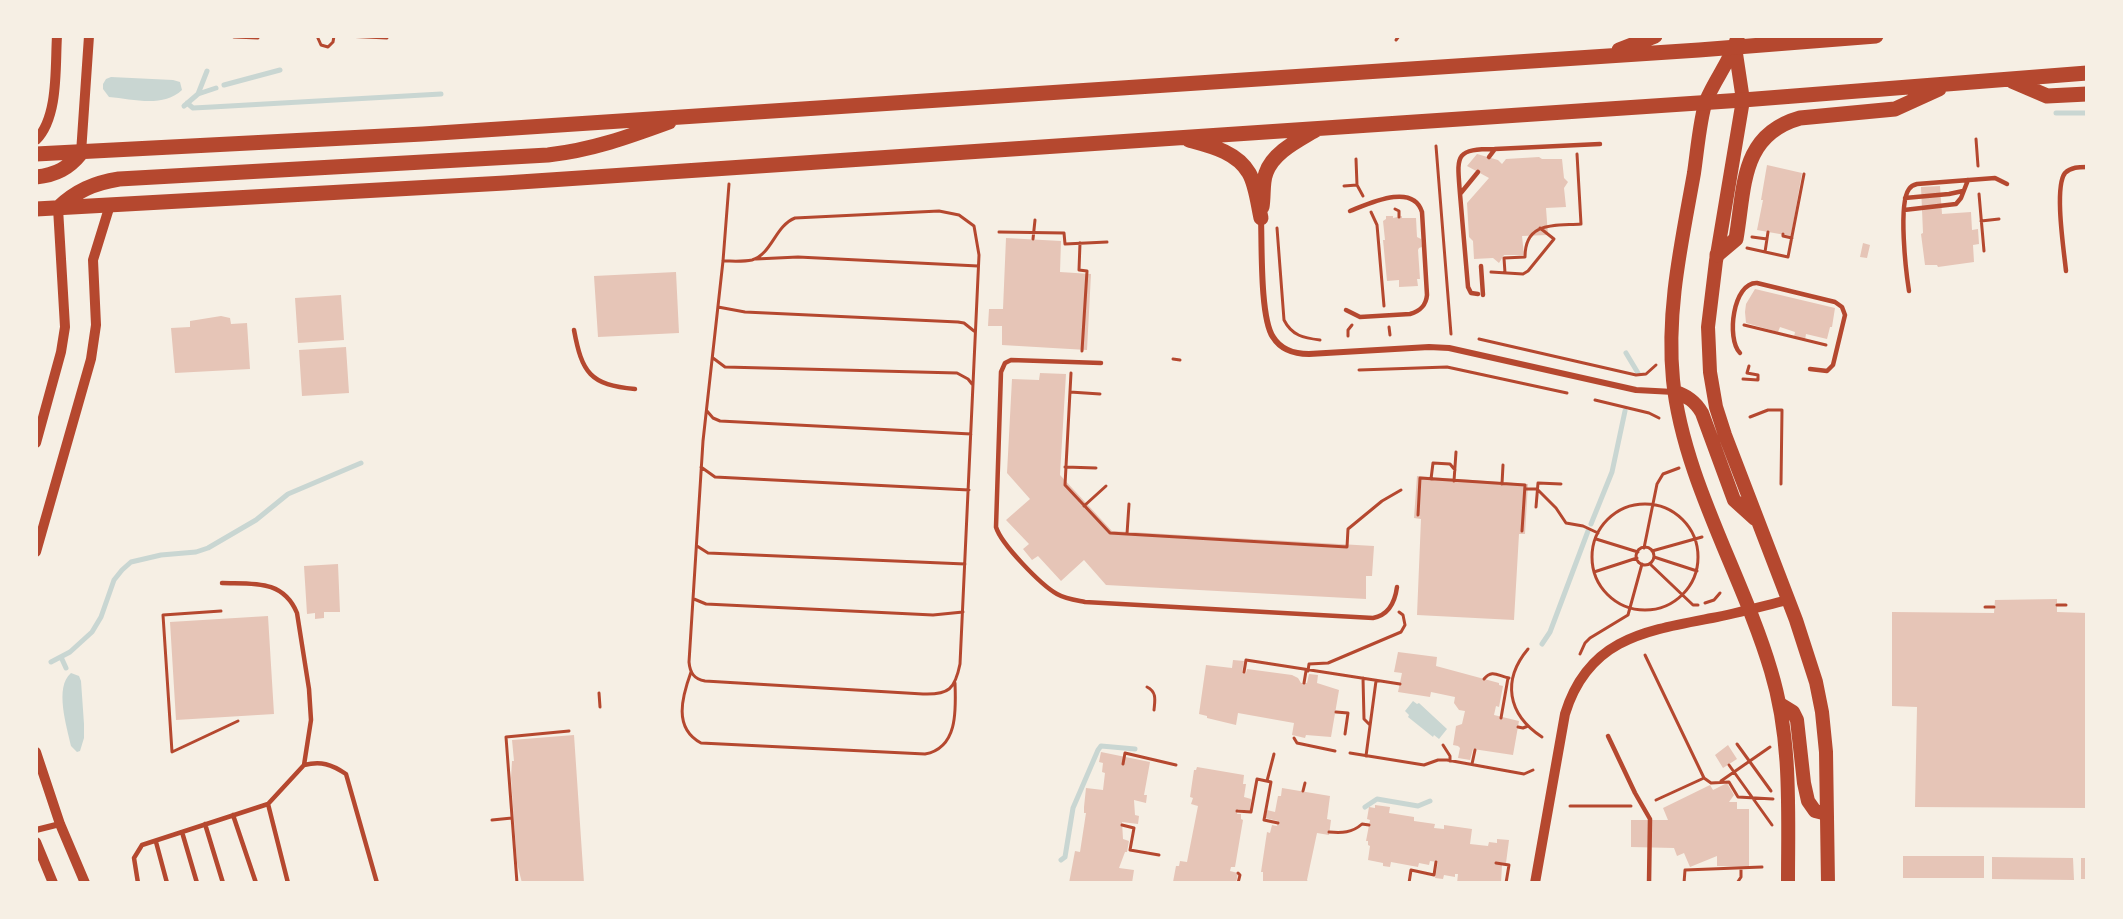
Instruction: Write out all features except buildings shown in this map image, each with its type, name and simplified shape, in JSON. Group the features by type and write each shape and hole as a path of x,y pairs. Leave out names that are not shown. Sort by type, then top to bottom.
{"highway":[{"path":"1602,56 1655,36"},
{"path":"36,154 423,135 1602,56 1736,41 1876,36"},
{"path":"36,209 382,191 1706,103 2087,73"},
{"path":"2009,80 2047,96 2087,94"},
{"path":"1717,255 1736,239 1750,160 1760,142 1769,132 1786,122 1800,118 1895,109 1950,84"},
{"path":"58,208 78,191 119,179 548,155 610,144 686,116"},
{"path":"1261,218 1265,176 1268,169 1288,147 1319,128"},
{"path":"1181,137 1214,147 1239,160 1250,174 1261,218"},
{"path":"36,177 48,176 65,168 81,153"}],"main road":[{"path":"1736,41 1743,100 1708,313 1710,372 1716,407 1725,435 1788,600 1809,660 1822,712 1826,752 1828,883"},
{"path":"1736,41 1706,103 1673,296 1671,330 1675,392 1682,430 1768,660 1780,705 1787,762 1788,883"},
{"path":"1675,392 1689,397 1698,405 1734,500 1757,520"},
{"path":"1780,705 1793,712 1797,720 1808,801 1815,811 1827,814"}],"street":[{"path":"36,140 45,130 50,115 57,36"},
{"path":"81,153 89,36"},
{"path":"36,552 91,359 96,325 93,260 110,205"},
{"path":"36,443 61,352 65,327 58,208"},
{"path":"1261,218 1266,320 1273,337 1279,344 1294,353 1449,348 1636,390 1675,392"},
{"path":"1535,883 1565,714 1570,699 1585,673 1615,647 1642,633 1788,600"},
{"path":"36,752 60,824 85,883"},
{"path":"36,830 60,824"},
{"path":"36,842 53,883"}],"lane":[{"path":"1481,266 1481,295 1471,293 1468,287 1458,170 1461,155 1472,149 1600,144"},
{"path":"1489,157 1496,149"},
{"path":"2066,271 2060,189 2063,176 2068,171 2073,168 2087,167"},
{"path":"1460,194 1478,172"},
{"path":"1909,291 1904,210 1905,198 1910,187 1917,184 1995,178 2007,184"},
{"path":"1904,210 1951,205 1958,201 1968,180"},
{"path":"1905,198 1963,191"},
{"path":"1346,310 1360,316 1410,314 1423,308 1427,295 1422,212 1418,203 1406,197 1388,198 1350,211"},
{"path":"1740,353 1732,339 1736,307 1743,289 1750,283 1757,283 1835,302 1842,307 1845,315 1833,365 1827,371 1810,369"},
{"path":"574,330 584,368 598,380 616,387 635,389"},
{"path":"1101,363 1011,360 1005,363 1001,372 996,527 1002,542 1049,589 1064,598 1085,602 1372,618 1381,616 1391,607 1396,599 1397,587"},
{"path":"138,883 134,858 142,845 268,804 304,765 311,720 308,678 294,604 288,596 266,585 222,583"},
{"path":"1608,736 1650,819 1649,883"},
{"path":"304,765 317,762 327,764 346,774 377,883"},
{"path":"268,804 288,883"},
{"path":"233,815 256,883"},
{"path":"206,824 223,883"},
{"path":"182,832 197,883"},
{"path":"156,842 167,883"}],"path":[{"path":"234,37 258,38 258,36"},
{"path":"316,36 321,45 328,47 333,42 334,36"},
{"path":"345,36 387,38"},
{"path":"1976,138 1978,166"},
{"path":"1436,146 1451,334"},
{"path":"1505,273 1504,258 1525,257 1528,241 1534,231 1540,228 1581,224 1577,152"},
{"path":"1356,159 1357,185 1365,200"},
{"path":"730,167 723,261 701,466 689,662 691,672 694,677 705,681 923,694 943,693 956,683"},
{"path":"1746,248 1788,258 1804,174"},
{"path":"1344,186 1357,185"},
{"path":"1980,194 1984,251"},
{"path":"1369,209 1377,225 1381,247 1385,310"},
{"path":"1394,209 1399,211 1400,217"},
{"path":"691,672 683,700 683,725 687,733 701,743 925,754 946,743 954,723 963,612 976,333 978,242 974,226 959,214 939,211 795,218 786,221 762,254 752,260"},
{"path":"1981,221 1999,219"},
{"path":"1033,239 1035,220"},
{"path":"1277,228 1284,320 1290,330 1298,335 1320,340"},
{"path":"1487,272 1523,274 1528,271 1554,239 1540,228"},
{"path":"999,232 1064,233 1065,244 1107,242"},
{"path":"1765,252 1768,232"},
{"path":"1783,234 1783,236 1792,238"},
{"path":"1748,236 1767,239"},
{"path":"1080,243 1079,270 1087,271 1082,352"},
{"path":"723,261 798,257 978,266"},
{"path":"718,307 745,312 958,322 976,333"},
{"path":"1738,324 1826,346"},
{"path":"1389,325 1390,334"},
{"path":"1479,339 1636,375 1649,372 1657,362"},
{"path":"713,358 725,367 957,373 968,379 973,386"},
{"path":"1173,359 1180,360"},
{"path":"1743,379 1758,380 1758,375 1747,373 1749,366"},
{"path":"1359,370 1447,367 1567,393"},
{"path":"1071,373 1065,485 1110,533 1347,547 1348,529 1382,501 1401,490"},
{"path":"1070,392 1100,394"},
{"path":"1595,400 1649,413 1659,418"},
{"path":"1750,417 1768,410 1782,410 1781,484"},
{"path":"707,411 720,421 971,434"},
{"path":"1454,481 1456,453"},
{"path":"1431,479 1433,463 1450,464 1455,470"},
{"path":"1502,484 1503,465"},
{"path":"701,466 715,477 969,490"},
{"path":"1065,467 1096,468"},
{"path":"1642,564 1637,558 1638,552 1644,548 1652,504 1660,478 1669,470 1678,468"},
{"path":"1418,514 1420,478 1525,485 1522,531"},
{"path":"1536,507 1538,483 1561,484"},
{"path":"1083,506 1106,486"},
{"path":"1525,489 1537,489 1556,508 1566,523 1583,526 1598,533"},
{"path":"1640,503 1652,504 1678,515 1686,522 1695,540 1699,556 1697,571 1681,594 1662,606 1642,610 1631,608 1606,593 1594,572 1592,553 1598,533 1606,521 1620,510 1640,503"},
{"path":"1127,534 1129,504"},
{"path":"1644,548 1652,551 1705,536"},
{"path":"1596,539 1638,552"},
{"path":"697,546 708,553 965,564"},
{"path":"1650,564 1654,557 1652,551"},
{"path":"1654,557 1697,571"},
{"path":"1594,572 1637,558"},
{"path":"1642,564 1650,564 1694,605 1709,602 1720,593"},
{"path":"1580,654 1590,638 1625,617 1631,608 1642,564"},
{"path":"694,599 706,604 718,605 933,615 963,612"},
{"path":"2057,605 2066,605"},
{"path":"1985,606 1994,607"},
{"path":"1304,683 1309,664 1328,663 1401,632 1405,625 1403,615 1391,607"},
{"path":"221,611 163,615 172,752 238,721"},
{"path":"1501,718 1510,678 1516,663 1528,649"},
{"path":"1645,655 1704,778 1711,783 1729,782 1735,796 1773,799"},
{"path":"1244,672 1246,660 1400,684"},
{"path":"1484,679 1493,673 1510,678"},
{"path":"1363,678 1364,719 1370,726"},
{"path":"1510,678 1515,707 1528,726 1542,737"},
{"path":"1366,756 1376,681"},
{"path":"1147,687 1155,695 1154,710"},
{"path":"598,693 600,707"},
{"path":"1336,712 1348,713 1345,734"},
{"path":"1518,727 1528,726"},
{"path":"517,883 506,737 569,731"},
{"path":"1294,738 1297,742 1335,751"},
{"path":"1737,744 1772,792"},
{"path":"1443,745 1450,756 1450,761"},
{"path":"1720,782 1771,747"},
{"path":"1472,764 1475,750"},
{"path":"1123,764 1125,753 1176,765"},
{"path":"1350,753 1424,765 1438,760 1524,774 1533,770"},
{"path":"1267,781 1274,754"},
{"path":"1729,765 1773,826"},
{"path":"1656,800 1704,778"},
{"path":"1237,811 1251,812 1257,779 1271,782 1264,820 1278,823"},
{"path":"1304,791 1305,783"},
{"path":"1570,806 1631,806"},
{"path":"492,820 512,818"},
{"path":"1329,832 1344,833 1357,829 1362,824 1369,825"},
{"path":"1122,825 1134,828 1130,850 1159,855"},
{"path":"1409,883 1411,870 1414,868 1434,875 1436,861"},
{"path":"1496,863 1509,865 1506,883"},
{"path":"1684,883 1685,870 1762,867"},
{"path":"1737,883 1741,878 1741,868"},
{"path":"1238,873 1240,875 1238,883"},
{"path":"1252,883 1258,883"}],"shaded area":[{"path":"111,77 173,80 180,82 182,90 174,96 157,101 109,97 103,89 103,84"},
{"path":"71,673 79,676 81,681 84,738 80,751 77,752 71,746 62,697 66,679"},
{"path":"1413,701 1419,703 1447,729 1439,739 1434,735 1433,737 1408,717 1405,711"}],"waterway":[{"path":"224,85 280,70"},
{"path":"198,94 207,71"},
{"path":"184,106 198,94 216,88"},
{"path":"187,103 193,108 441,94"},
{"path":"2056,113 2087,113"},
{"path":"1626,353 1638,373"},
{"path":"1591,524 1612,472 1625,411"},
{"path":"51,662 70,652 92,632 101,617 114,580 131,562 208,548 256,520 288,494 361,463"},
{"path":"1542,644 1550,632 1588,531"},
{"path":"61,657 66,668"},
{"path":"1061,860 1065,857 1073,808 1098,750 1101,746 1135,749"},
{"path":"1365,807 1377,799 1418,806 1430,801"}]}
